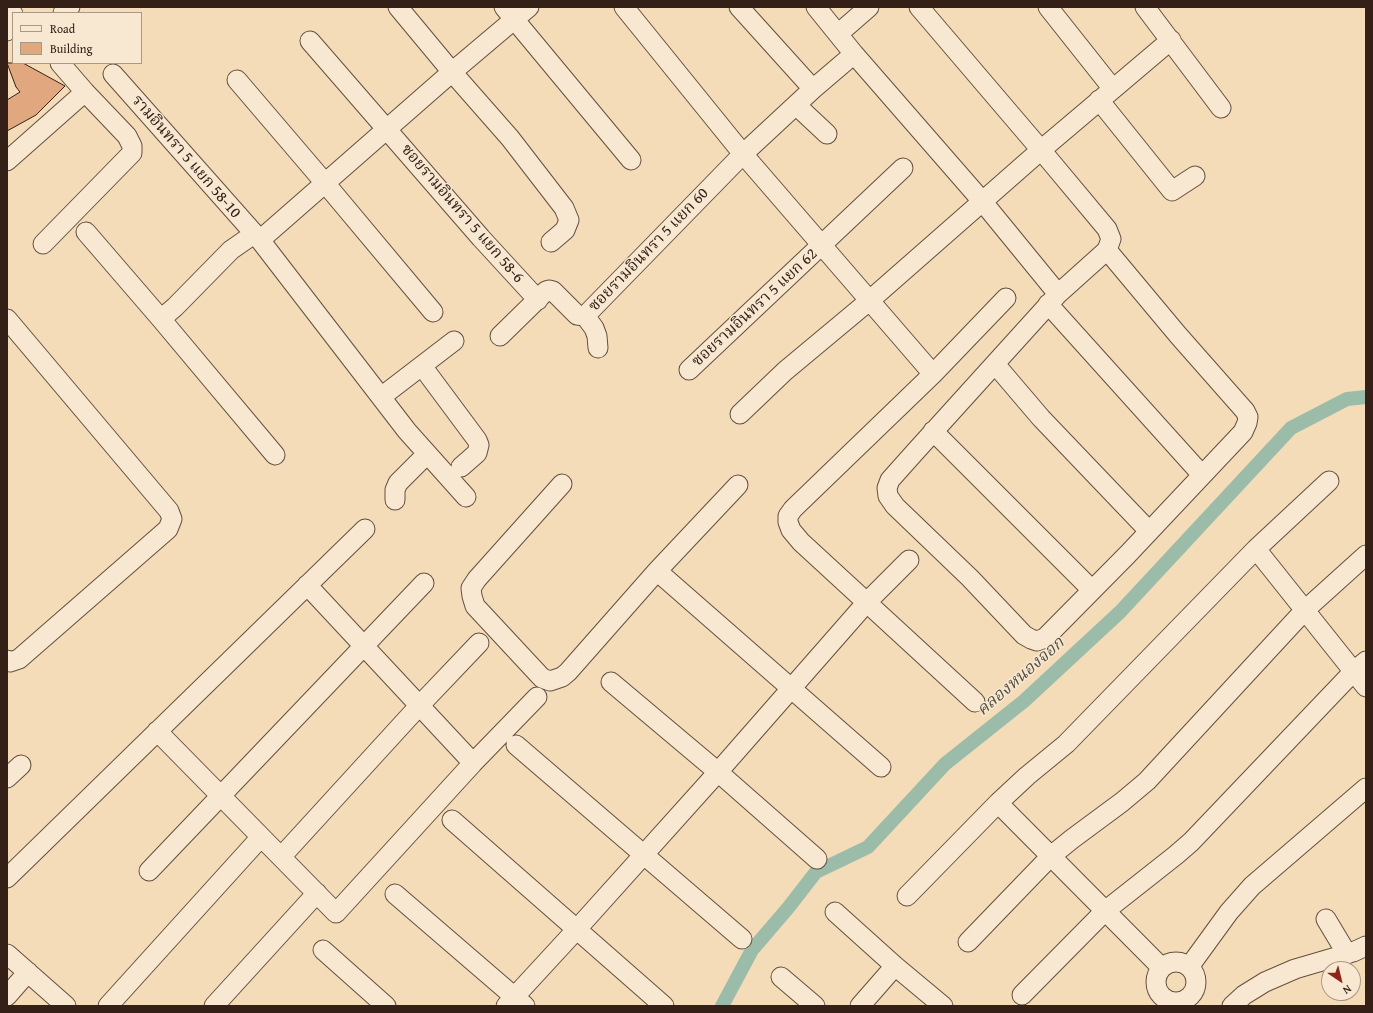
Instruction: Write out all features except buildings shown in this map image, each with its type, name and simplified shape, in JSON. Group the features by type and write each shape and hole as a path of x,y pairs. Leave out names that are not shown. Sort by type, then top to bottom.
{"street":[{"path":"398,7 510,138 564,208 569,220 566,230 551,242"},
{"path":"161,319 175,307 231,250 257,237 325,183 387,129 452,72 510,13 530,7"},
{"path":"624,7 743,154 820,245 933,374"},
{"path":"739,7 813,89"},
{"path":"816,7 854,54 982,201 1053,299 1202,475"},
{"path":"838,34 869,7"},
{"path":"919,7 1107,229 1111,239 1108,250 1053,299 933,431 890,480 887,488 888,496 895,506 970,578 1024,635 1031,640 1037,641 1045,638 1243,432 1247,423 1248,417 1245,411 1178,335 1108,250"},
{"path":"1048,7 1172,191 1195,176"},
{"path":"1145,7 1221,108"},
{"path":"510,13 631,160"},
{"path":"740,414 775,380 869,301 1041,150 1171,40"},
{"name":"ซอยรามอินทรา 5 แยก 58-6","path":"310,41 481,238 538,300"},
{"name":"ซอยรามอินทรา 5 แยก 60","path":"500,336 546,291 549,290 553,291 577,315 585,316 743,154 813,89 854,54"},
{"path":"43,244 132,153 132,146 127,136 61,64"},
{"name":"รามอินทรา 5 แยก 58-10","path":"113,74 257,237 407,431 466,497"},
{"path":"237,80 433,312"},
{"path":"7,161 85,92"},
{"path":"796,105 827,134"},
{"name":"ซอยรามอินทรา 5 แยก 62","path":"689,370 903,168"},
{"path":"86,232 275,455"},
{"path":"975,702 801,542 791,530 788,522 788,516 793,509 933,374 1006,298"},
{"path":"585,316 594,328 597,336 598,348"},
{"path":"7,319 169,511 172,519 168,529 19,659 10,662 7,660"},
{"path":"381,397 454,342"},
{"path":"995,364 1041,418 1149,531"},
{"path":"422,366 477,440 479,445 477,453 461,467"},
{"path":"933,431 1092,590"},
{"path":"395,500 395,490 398,483 427,454"},
{"path":"908,896 998,803 1027,776 1066,744 1256,549 1329,481"},
{"path":"562,484 477,579 471,588 475,606 542,678 550,681 556,680 568,672 657,572 738,485"},
{"path":"7,878 365,528"},
{"path":"1256,549 1305,610 1360,666 1366,687"},
{"path":"968,942 1051,856 1147,781 1305,610 1366,555"},
{"path":"395,894 516,1003 578,929 867,602 909,560"},
{"path":"657,572 881,767"},
{"path":"149,871 424,583"},
{"path":"307,585 473,763"},
{"path":"281,857 479,644"},
{"path":"1022,995 1105,911 1191,842 1360,666"},
{"path":"610,682 718,772 817,859"},
{"path":"157,731 336,913 473,763 537,697"},
{"path":"516,745 742,939"},
{"path":"7,778 21,765"},
{"path":"1189,967 1229,912 1252,886 1366,788"},
{"path":"998,803 1156,962 1161,969"},
{"path":"452,820 664,1006"},
{"path":"108,1006 261,837"},
{"path":"214,1006 317,893"},
{"path":"835,912 895,966 943,1006"},
{"path":"1326,919 1346,954"},
{"path":"1232,1006 1244,995 1265,982 1295,970 1366,946"},
{"path":"323,950 386,1006"},
{"path":"7,954 66,1006"},
{"path":"1180,962 1189,967 1194,974 1196,983 1194,992 1188,999 1179,1002 1158,1002 1156,978 1161,969 1170,963 1180,962"},
{"path":"860,1006 895,966"},
{"path":"7,996 28,972"},
{"path":"781,977 815,1006"}],"waterway":[{"name":"คลองหนองจอก","path":"722,1006 752,950 816,872 868,847 945,764 1024,701 1120,612 1291,428 1347,399 1366,397"}]}
